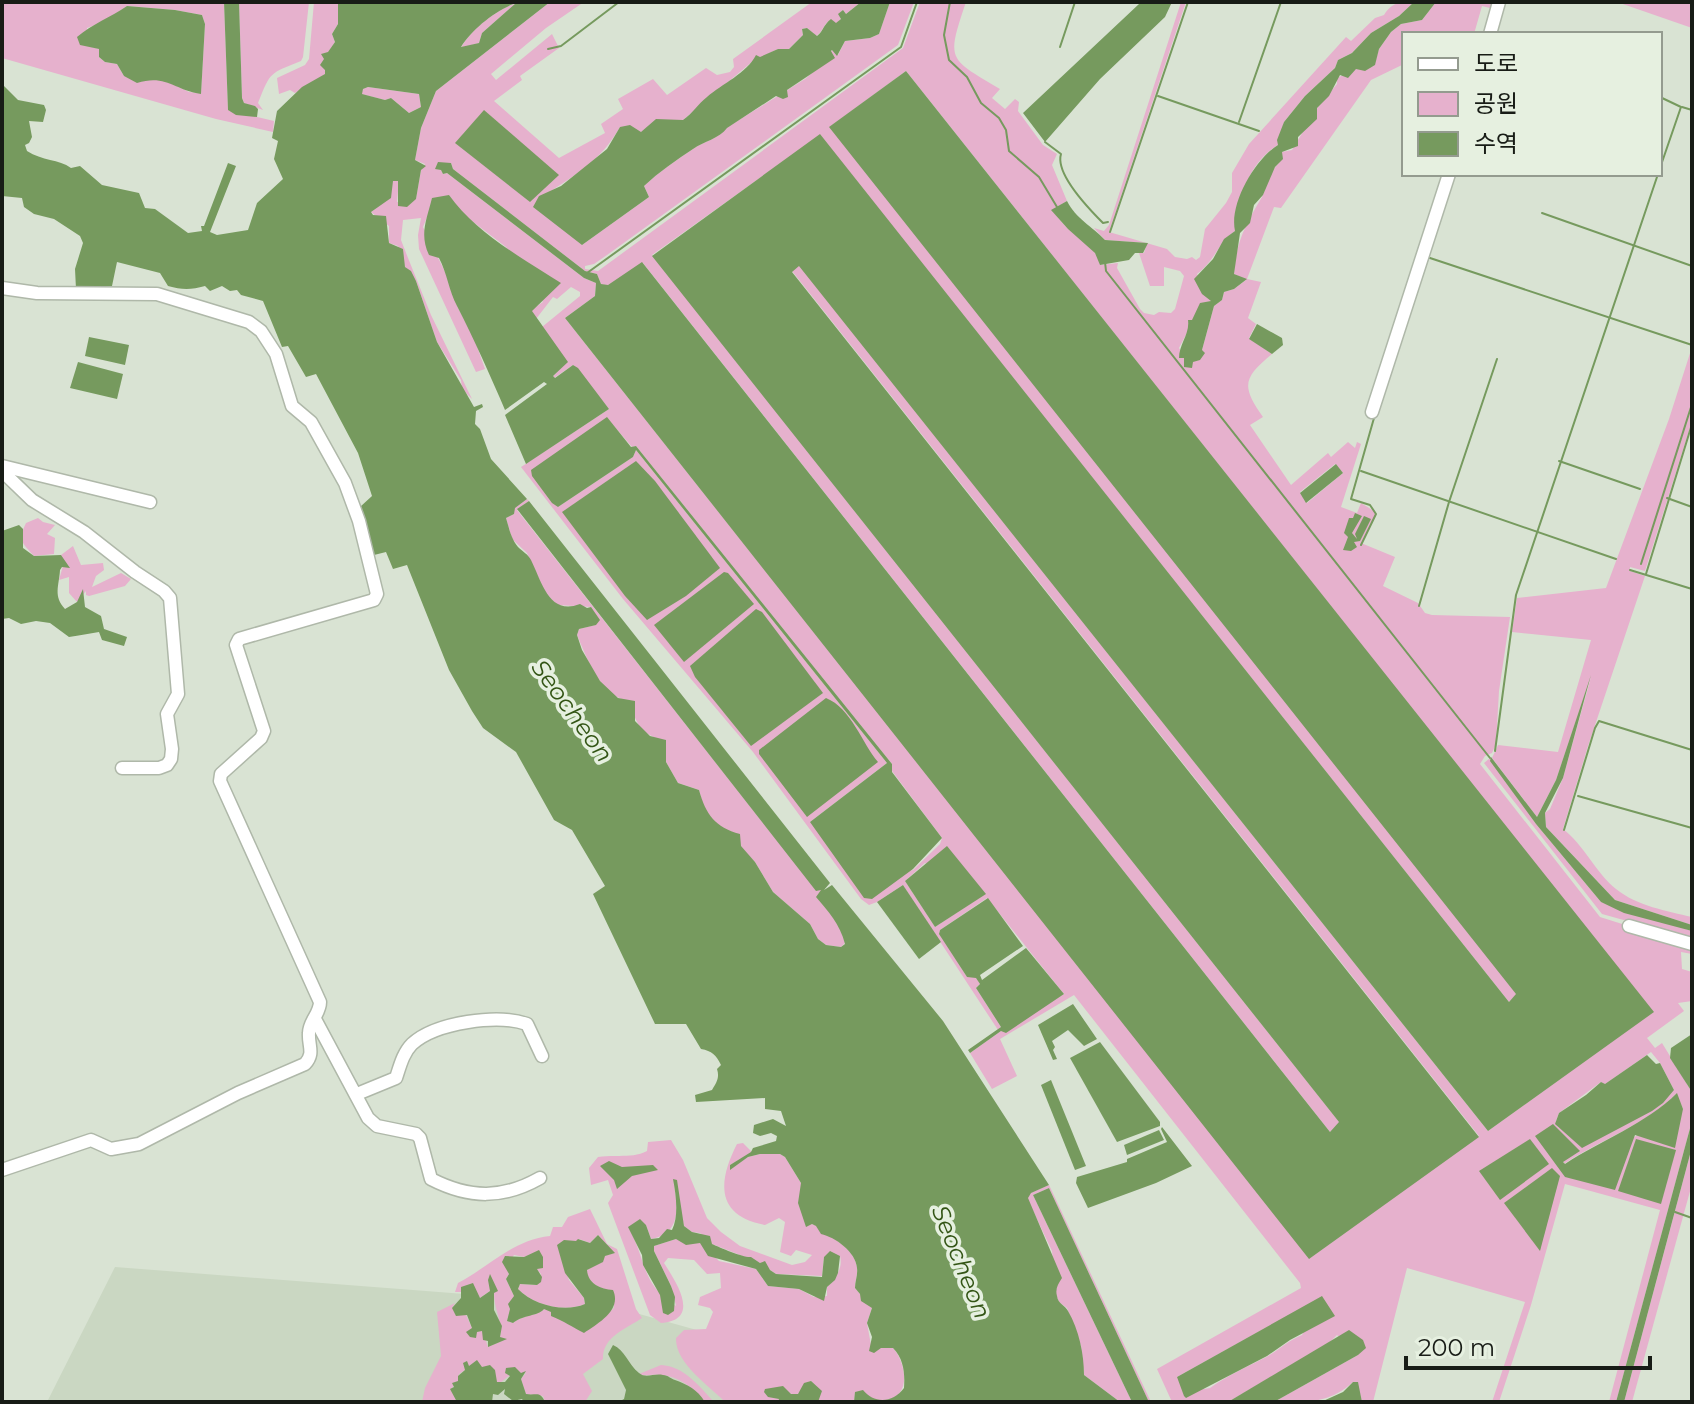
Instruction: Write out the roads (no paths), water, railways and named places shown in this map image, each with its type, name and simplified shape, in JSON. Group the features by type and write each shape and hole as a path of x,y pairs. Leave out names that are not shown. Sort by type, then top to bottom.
{"street":[{"path":"1491,32 1499,2"},
{"path":"1372,412 1448,176"},
{"path":"2,288 37,293 157,294 249,322 261,331 276,354 292,406 311,422 345,483 359,521 377,594 374,600 239,639 236,645 264,731 261,738 221,774 220,781 320,1002 320,1011 308,1033 310,1058 305,1064 238,1093 139,1144 111,1149 91,1140 2,1170"},
{"path":"2,468 150,502"},
{"path":"2,468 32,500 84,532 170,598 178,694 167,714 171,759 159,768 122,768"},
{"path":"1629,926 1692,944"},
{"path":"315,1019 372,1123 416,1134 420,1138 431,1179 473,1194 496,1194 519,1190 540,1178"},
{"path":"357,1094 396,1078 405,1053 414,1042 442,1027 514,1020 527,1024 542,1056"}],"water":[{"path":"224,2 239,2 242,98 244,103 258,109 257,117 236,115 228,110"},
{"name":"Seocheon","path":"338,2 550,2 436,91 421,128 415,160 426,166 421,170 416,199 407,207 398,206 398,181 393,181 391,198 371,212 386,216 389,243 403,249 405,267 416,281 437,342 474,407 482,404 483,407 476,411 475,424 480,429 491,459 527,499 515,508 514,514 506,518 510,533 518,547 530,558 543,587 554,601 561,605 591,607 600,620 596,625 579,629 577,635 600,681 618,698 635,701 635,721 650,736 666,740 666,762 678,783 699,790 713,819 724,828 740,834 741,846 773,892 810,924 818,939 826,945 841,947 845,944 837,924 816,897 821,890 816,891 517,509 529,501 830,883 824,890 832,885 943,1021 1049,1185 1031,1193 1028,1198 1062,1278 1056,1293 1075,1326 1084,1375 1120,1402 854,1402 855,1392 863,1390 872,1398 884,1400 894,1397 904,1388 904,1377 902,1362 893,1348 881,1348 874,1353 869,1351 872,1337 867,1323 872,1308 861,1301 855,1288 857,1271 853,1256 838,1242 821,1234 816,1226 806,1227 798,1203 801,1183 785,1157 760,1154 748,1157 730,1170 730,1165 753,1148 776,1141 777,1136 771,1133 760,1136 753,1133 754,1125 773,1119 786,1126 781,1111 765,1109 765,1098 696,1102 695,1095 712,1090 718,1078 717,1069 721,1065 713,1054 701,1049 686,1024 655,1024 593,894 605,886 572,830 554,820 516,752 483,728 472,711 449,670 407,565 393,569 386,552 374,555 360,507 372,496 358,453 316,374 306,377 288,346 282,347 263,301 241,295 237,290 230,291 222,286 210,291 205,286 186,289 168,286 160,273 117,262 112,286 76,289 75,269 83,243 80,236 54,219 34,214 24,207 22,198 2,196 2,84 18,100 44,105 46,110 43,122 29,121 32,137 25,145 27,151 71,168 80,166 102,185 139,193 145,208 155,209 188,233 202,231 201,226 204,226 228,163 236,166 210,232 217,235 248,230 257,203 283,179 274,159 278,141 272,138 277,111 302,87 325,74 320,65 324,59 321,54 328,52 335,42 332,34 338,24","holes":["516,3 482,33 479,43 461,47 485,21","368,87 419,94 421,107 409,113 391,98 385,100 362,94 363,89"]},
{"path":"861,2 890,2 879,34 845,41 837,56 831,51 835,58 787,90 788,97 783,99 776,96 674,162 644,186 649,197 582,245 533,207 539,196 561,186 607,149 620,127 630,125 641,132 656,119 683,120 707,97 747,67 756,55 760,57 778,49 789,49 803,35 802,29 807,28 817,36 831,19 836,23 841,19 838,14 843,10 846,14"},
{"path":"1172,2 1165,17 1100,79 1045,142 1023,113 1139,4"},
{"path":"1414,2 1436,2 1422,20 1401,24 1391,32 1379,49 1375,65 1365,71 1356,69 1348,78 1340,75 1329,96 1317,108 1317,119 1298,137 1298,146 1282,152 1283,159 1275,167 1263,195 1254,205 1250,223 1240,233 1234,274 1247,279 1224,292 1222,300 1214,306 1202,350 1205,353 1200,360 1193,362 1192,368 1184,367 1184,358 1179,358 1188,320 1192,320 1200,303 1211,301 1202,294 1194,279 1213,259 1224,239 1235,231 1236,208 1253,171 1278,145 1284,122 1305,96 1335,68 1338,60 1352,53 1371,33 1399,16"},
{"path":"127,6 202,15 205,24 201,94 163,81 137,83 124,76 117,64 105,62 99,57 99,49 80,45 77,37"},
{"path":"906,71 1654,1012 1488,1131 799,266 792,272 1479,1137 1309,1259 565,318 595,296 596,283 584,278 447,173 435,169 438,162 451,163 453,169 585,271 597,274 601,284 608,285 642,262 1330,1132 1339,1122 652,256 820,134 1509,1002 1516,994 829,127"},
{"path":"484,110 559,175 530,202 455,143"},
{"path":"449,195 486,233 561,283 532,311 568,362 553,376 555,378 573,365 609,409 526,464 505,415 547,384 544,382 505,410 454,300 439,258 429,255 426,247 425,226 432,198"},
{"path":"1067,201 1080,218 1105,240 1148,243 1143,253 1135,253 1129,260 1100,265 1095,253 1051,210"},
{"path":"1257,324 1282,338 1283,345 1272,354 1249,339"},
{"path":"89,337 129,345 125,365 85,356"},
{"path":"78,362 123,374 117,399 70,388"},
{"path":"607,417 631,447 636,446 892,764 892,772 942,838 913,869 872,899 864,898 810,822 887,763 636,450 633,457 558,507 532,476 531,470"},
{"path":"636,461 655,481 720,568 686,596 647,620 625,596 562,512"},
{"path":"1336,464 1343,473 1306,503 1300,493"},
{"path":"1355,513 1362,516 1352,533 1357,539 1355,534 1364,516 1371,519 1360,541 1354,542 1357,547 1351,551 1343,550 1348,537 1344,533 1349,518 1353,518"},
{"path":"19,525 23,529 23,548 34,556 61,555 70,568 62,567 60,570 58,586 59,600 65,609 77,602 83,589 85,607 101,616 104,629 127,637 124,646 102,640 99,632 69,637 50,623 36,621 21,624 9,618 2,619 2,531"},
{"path":"724,572 754,604 684,662 654,625"},
{"path":"756,609 762,612 823,693 751,746 695,677 690,666"},
{"path":"1591,675 1563,778 1545,813 1546,827 1615,900 1692,925 1692,931 1624,913 1601,902 1536,824 1490,761 1491,757 1537,817 1556,780"},
{"path":"826,698 849,718 878,762 807,817 759,750"},
{"path":"947,846 986,894 935,927 905,881"},
{"path":"903,885 941,942 919,959 877,902"},
{"path":"988,898 1023,946 980,975 982,980 1026,948 1064,994 970,1053 968,1050 1001,1027 976,988 980,984 976,978 967,977 939,934 940,930"},
{"path":"1073,1004 1097,1039 1084,1046 1068,1030 1052,1041 1057,1059 1053,1060 1038,1025"},
{"path":"1692,1034 1692,1092 1670,1058 1671,1048"},
{"path":"1100,1042 1160,1126 1117,1142 1070,1058"},
{"path":"1647,1055 1656,1064 1660,1063 1674,1090 1663,1103 1582,1148 1555,1124 1559,1113 1601,1082 1605,1084"},
{"path":"1051,1080 1086,1166 1075,1170 1041,1085"},
{"path":"1677,1093 1683,1109 1675,1148 1635,1135 1615,1190 1565,1177 1535,1136 1553,1124 1580,1151 1563,1162 1565,1164 1637,1123"},
{"path":"1692,1121 1692,1147 1624,1402 1616,1402"},
{"path":"1162,1127 1192,1166 1088,1208 1076,1183 1077,1177 1127,1162 1127,1159 1167,1142"},
{"path":"1159,1130 1164,1140 1127,1155 1124,1145"},
{"path":"1530,1139 1549,1164 1500,1200 1479,1171"},
{"path":"1636,1139 1676,1150 1661,1204 1618,1191"},
{"path":"609,1161 622,1167 653,1165 658,1170 632,1176 617,1189 614,1180 600,1166"},
{"path":"1552,1168 1560,1176 1540,1251 1504,1203"},
{"path":"673,1179 677,1180 684,1226 692,1232 710,1236 712,1244 716,1246 760,1263 765,1261 776,1274 822,1277 824,1257 830,1251 840,1256 838,1273 827,1287 824,1301 799,1289 768,1286 756,1269 708,1256 700,1243 686,1245 676,1239 654,1246 675,1297 674,1311 668,1315 663,1313 660,1295 643,1265 642,1255 628,1227 640,1219 651,1239 659,1238 667,1229 672,1230 676,1212"},
{"path":"1049,1188 1149,1402 1132,1402 1033,1195"},
{"path":"598,1235 615,1253 605,1256 603,1262 587,1270 596,1285 613,1290 614,1304 608,1315 584,1333 551,1316 551,1312 544,1309 513,1323 507,1321 508,1304 514,1296 506,1279 509,1274 502,1262 505,1256 524,1257 539,1250 543,1257 543,1268 537,1269 542,1277 541,1282 537,1285 520,1284 518,1289 524,1295 550,1306 577,1307 585,1304 584,1298 565,1273 557,1245 564,1240 578,1239 590,1243"},
{"path":"490,1274 498,1291 494,1293 494,1310 502,1326 500,1337 507,1339 488,1347 482,1331 477,1332 476,1338 470,1337 466,1332 472,1328 467,1315 456,1316 452,1308 461,1298 461,1287 473,1283 480,1298 490,1291"},
{"path":"1322,1296 1335,1316 1267,1356 1186,1398 1184,1396 1177,1377"},
{"path":"1349,1330 1363,1340 1366,1348 1358,1355 1274,1402 1228,1402"},
{"path":"613,1345 642,1375 666,1376 692,1388 705,1402 618,1402 624,1399 626,1390 608,1354"},
{"path":"477,1360 482,1367 490,1365 495,1370 497,1382 505,1382 510,1376 505,1373 506,1368 515,1367 521,1373 526,1371 521,1379 526,1394 539,1395 545,1402 513,1401 504,1394 505,1389 498,1395 493,1394 492,1402 457,1402 450,1389 454,1387 452,1383 458,1381 458,1376 465,1370 463,1363 467,1361 469,1366"},
{"path":"811,1381 822,1391 818,1402 778,1402 779,1399 768,1397 764,1392 765,1389 783,1386 791,1394 798,1394 804,1383"},
{"path":"1353,1382 1358,1382 1362,1402 1321,1402 1343,1392"}],"waterway":[{"path":"548,49 561,46 619,2"},
{"path":"587,273 901,47 917,2"},
{"path":"950,2 944,35 949,60 967,77 981,103 999,118 1006,130 1009,151 1039,177 1057,207"},
{"path":"1060,47 1075,2"},
{"path":"1110,232 1188,2"},
{"path":"1239,122 1281,2"},
{"path":"1158,96 1259,131"},
{"path":"1662,98 1681,107 1662,162"},
{"path":"1682,107 1692,110"},
{"path":"1045,142 1061,154 1063,171 1082,200 1103,223 1108,222"},
{"path":"1495,751 1516,595 1657,176"},
{"path":"1542,213 1692,266"},
{"path":"1427,257 1692,345"},
{"path":"1105,262 1106,271 1490,758"},
{"path":"1419,606 1449,502 1497,359"},
{"path":"1641,564 1692,404"},
{"path":"1361,545 1376,514 1370,505 1351,499 1374,418"},
{"path":"1646,574 1692,424"},
{"path":"1559,461 1640,489"},
{"path":"1361,471 1616,559"},
{"path":"1667,498 1692,507"},
{"path":"1630,570 1692,589"},
{"path":"1564,830 1599,721 1692,750"},
{"path":"1578,796 1692,828"},
{"path":"1675,1212 1692,1218"}]}
